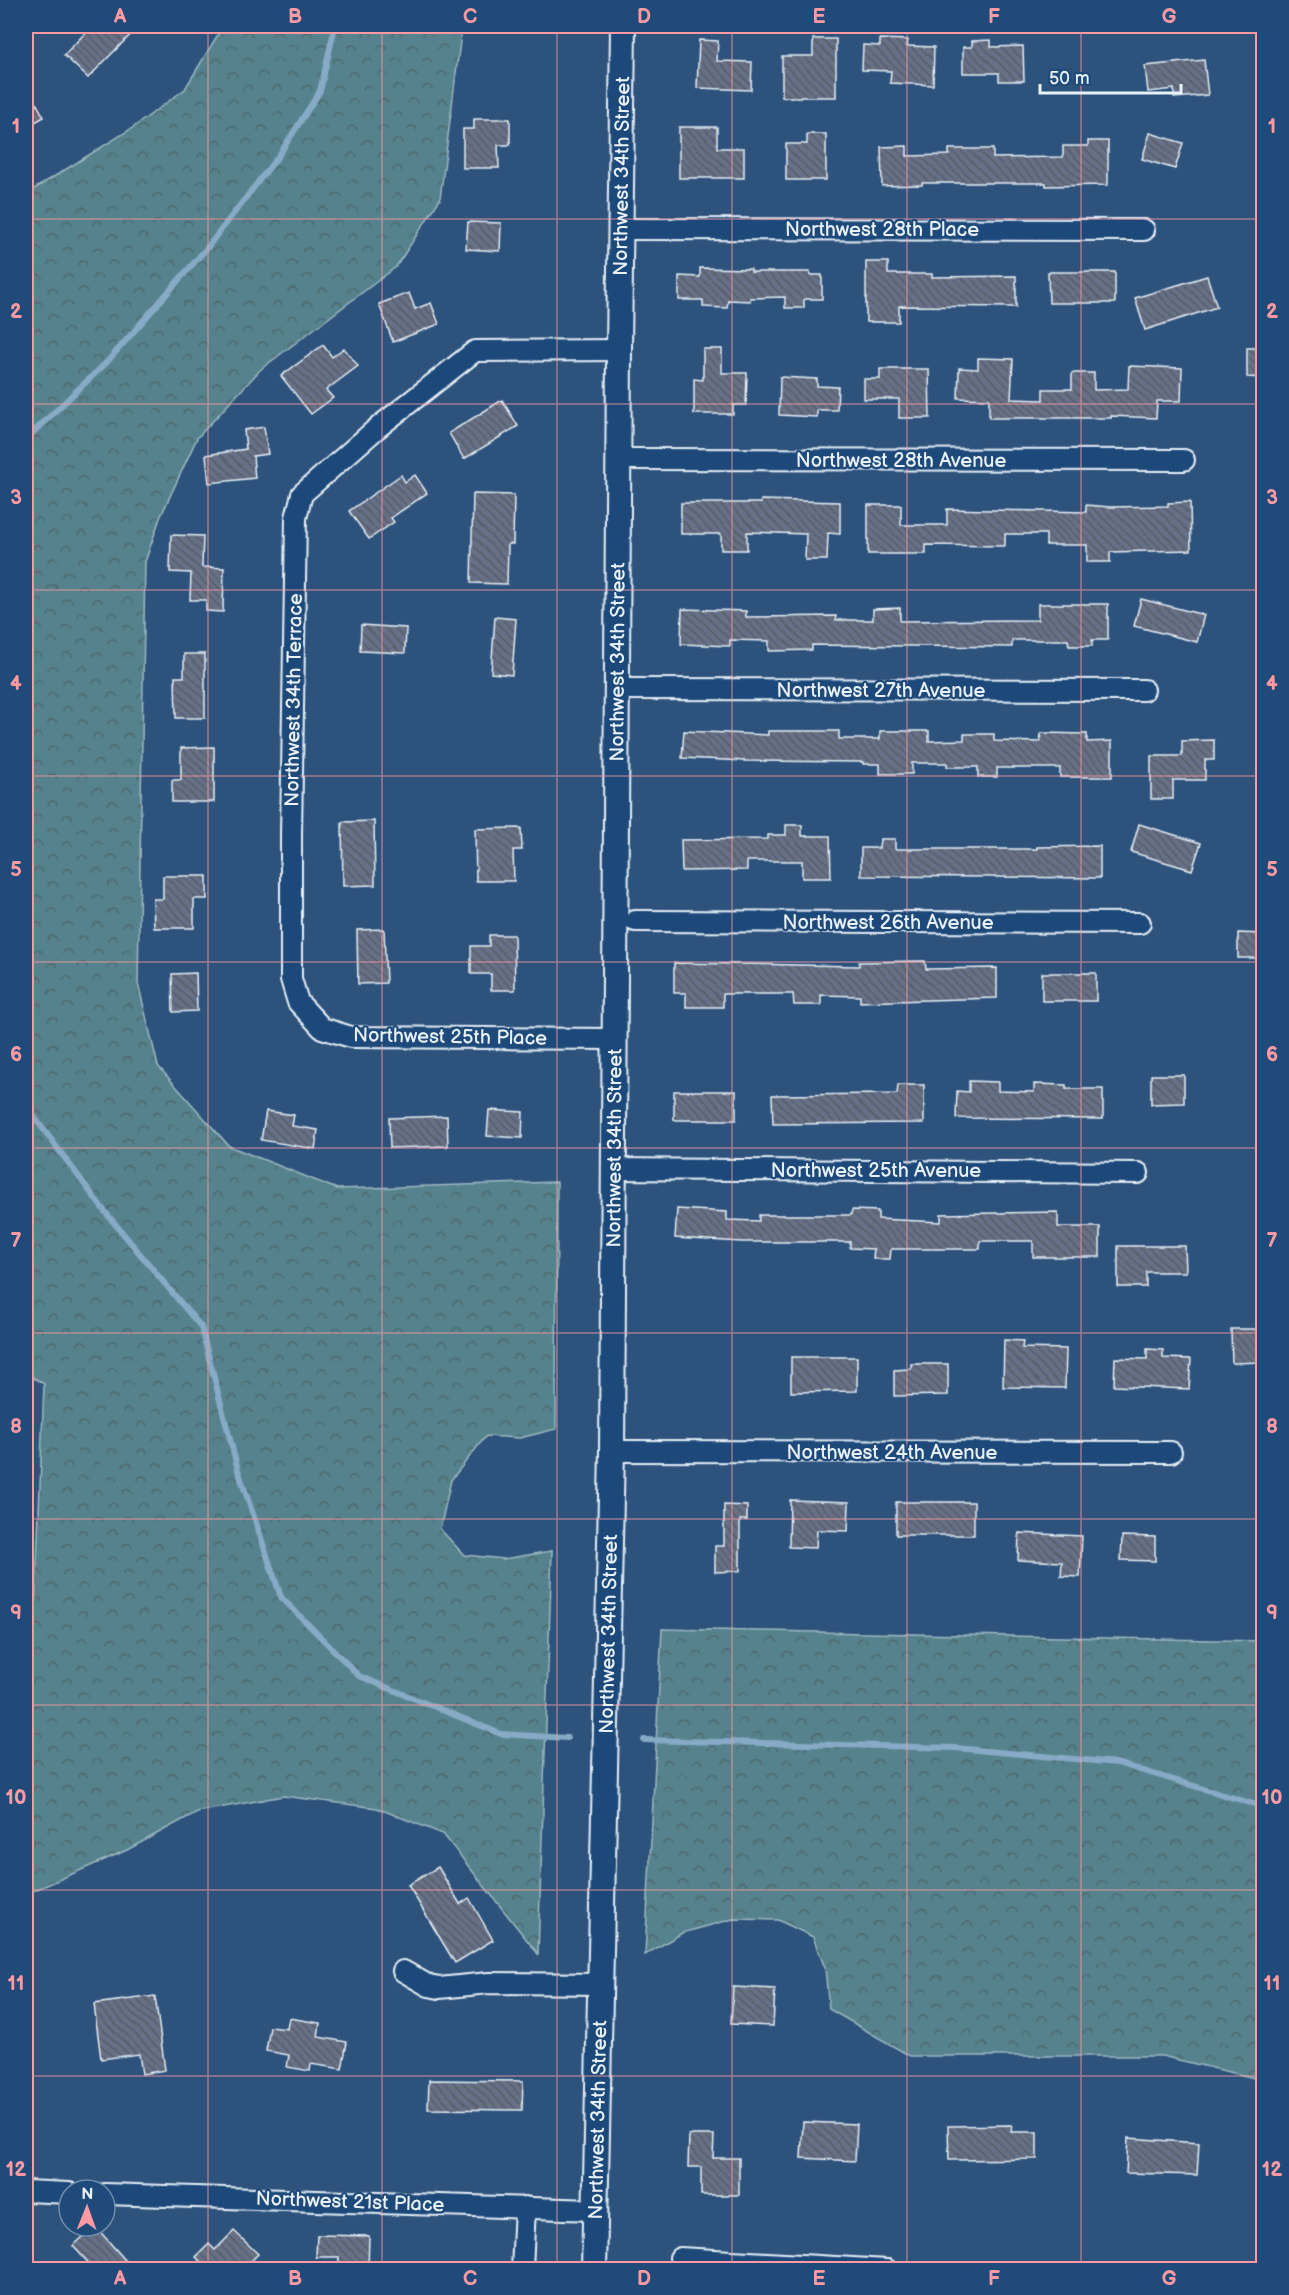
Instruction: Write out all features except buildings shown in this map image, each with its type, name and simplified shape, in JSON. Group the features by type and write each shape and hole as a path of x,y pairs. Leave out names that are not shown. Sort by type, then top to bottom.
{"main road":[{"name":"Northwest 34th Street","path":"594,2270 612,1452 623,26"}],"street":[{"name":"Northwest 28th Place","path":"620,229 1144,230"},
{"name":"Northwest 34th Terrace","path":"298,1002 291,979 291,835 296,518 302,495 375,429 475,351 619,350"},
{"name":"Northwest 28th Avenue","path":"618,459 1184,460"},
{"name":"Northwest 27th Avenue","path":"617,689 1144,690"},
{"name":"Northwest 26th Avenue","path":"635,921 1140,923"},
{"name":"Northwest 25th Place","path":"298,1002 322,1028 351,1037 614,1039"},
{"name":"Northwest 25th Avenue","path":"613,1169 1138,1173"},
{"name":"Northwest 24th Avenue","path":"612,1452 1171,1452"},
{"path":"403,1971 429,1986 439,1988 489,1983 600,1984"},
{"path":"26,2191 57,2192"},
{"name":"Northwest 21st Place","path":"117,2194 595,2210"},
{"path":"522,2270 525,2207"},
{"path":"680,2259 887,2270"}],"green space":[{"path":"223,26 462,26 440,199 396,267 261,369 197,438 160,518 145,562 138,983 158,1066 229,1146 337,1189 557,1182 556,1429 520,1438 486,1436 451,1480 440,1529 464,1555 504,1559 552,1551 538,1954 443,1834 377,1808 283,1796 197,1812 127,1850 33,1891 26,1891 26,1613 35,1613 44,1384 26,1373 26,194 131,129 185,89"},
{"path":"662,1629 1263,1641 1263,2080 1162,2056 910,2056 829,2009 825,1968 813,1937 778,1920 733,1919 682,1933 645,1955"}],"waterway":[{"path":"26,439 107,362 206,249 279,155 320,91 335,26"},
{"path":"26,1106 106,1213 201,1327 238,1470 281,1597 359,1676 501,1734 567,1738"},
{"path":"644,1740 956,1748 1117,1763 1264,1807"}]}
